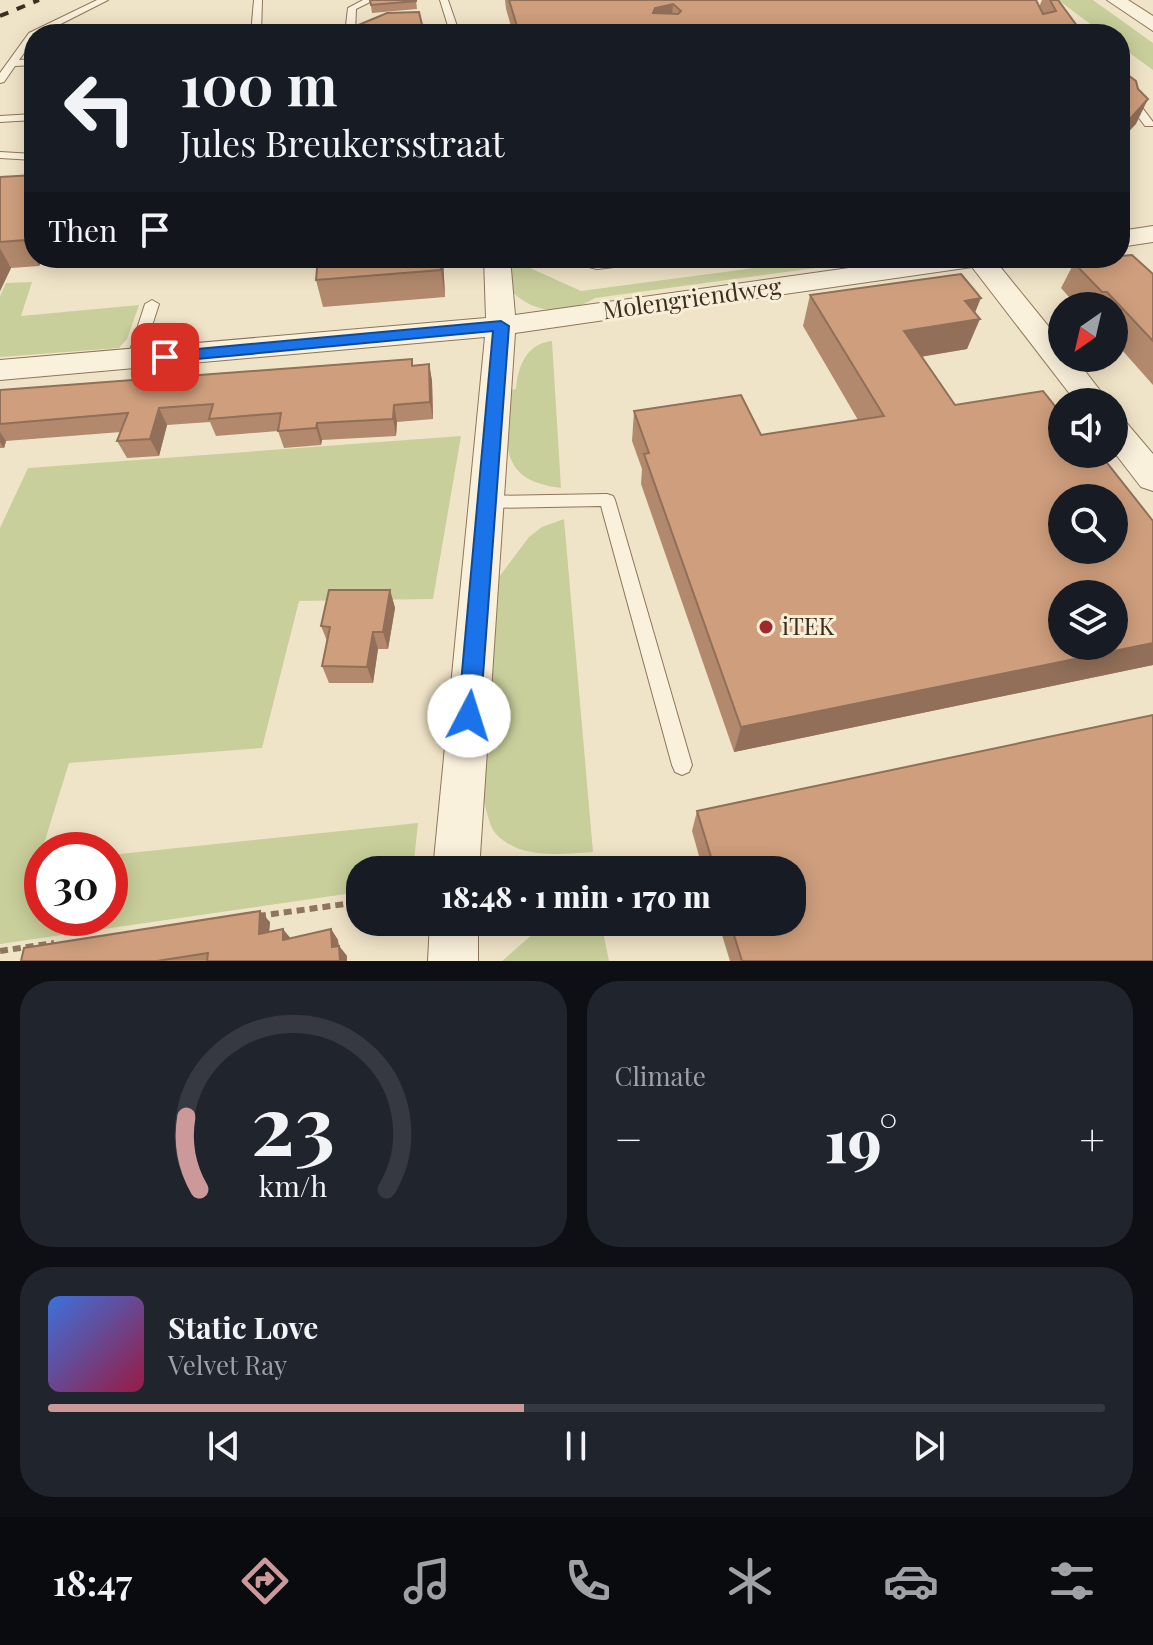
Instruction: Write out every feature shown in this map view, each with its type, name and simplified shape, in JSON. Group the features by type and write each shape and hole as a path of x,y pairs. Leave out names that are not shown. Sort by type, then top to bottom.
{"street":[{"path":"1116,0 1153,25"},
{"path":"1130,237 1153,234"},
{"path":"457,856 501,326 498,268"},
{"name":"Molengriendweg","path":"0,370 501,326 908,268"},
{"path":"986,268 1082,388"},
{"path":"1128,447 1153,478"},
{"path":"453,961 454,936"}],"lane":[{"path":"55,24 104,0"},
{"path":"257,24 258,0"},
{"path":"351,24 352,8 370,0"},
{"path":"444,0 452,24"},
{"path":"0,80 24,46"},
{"path":"12,63 24,62"},
{"path":"1130,101 1149,124"},
{"path":"0,119 24,118"},
{"path":"0,155 24,156"},
{"path":"134,360 152,304"},
{"path":"487,502 607,500 682,765"}],"path":[{"path":"250,917 346,904"},
{"path":"0,951 63,942"}],"green space":[{"path":"1058,0 1093,0 1126,24 1090,24"},
{"path":"1130,27 1153,43 1153,70 1130,53"},
{"path":"508,268 530,268 581,291 755,268 816,268 595,298 560,310 527,303 507,286"},
{"path":"32,282 21,316 139,305 127,339 119,348 0,357 0,296 6,283"},
{"path":"552,341 561,488 525,477 515,467 507,441 509,390 516,389 521,364 530,351"},
{"path":"461,436 433,599 299,601 262,748 69,763 48,832 24,832 24,936 55,936 0,944 0,528 28,468"},
{"path":"564,519 593,852 542,854 517,848 496,834 483,798 499,577 529,537 542,527"},
{"path":"418,823 414,856 346,856 346,894 128,926 128,853"},
{"path":"530,936 604,936 609,961 502,961"}],"building":[{"path":"370,0 416,0 416,1 371,5"},
{"path":"509,0 1036,0 1043,14 1056,11 1050,0 1058,0 1076,24 516,24","holes":["673,4 681,11 678,14 653,13 655,8"]},
{"path":"419,12 422,24 361,24 387,13"},
{"path":"1130,76 1136,81 1138,89 1148,99 1130,119"},
{"path":"24,176 24,240 0,242 0,177"},
{"path":"1132,255 1153,274 1153,341 1128,314 1128,292 1102,292 1079,268 1130,268"},
{"path":"317,268 441,268 441,270 316,280"},
{"path":"961,274 981,298 965,301 980,319 904,331 955,405 1043,391 1048,397 1048,468 1111,468 1124,484 1048,484 1048,564 1128,564 1128,489 1153,521 1153,643 1128,648 1128,580 1048,580 1048,660 1070,660 741,727 644,454 649,453 634,411 741,395 761,435 884,416 810,295"},
{"path":"412,359 412,366 429,364 430,402 394,405 393,419 317,423 316,428 278,431 281,413 209,419 213,404 159,408 150,439 117,441 128,413 0,424 0,390"},
{"path":"329,590 390,590 383,632 373,632 367,667 322,666 330,627 321,626"},
{"path":"1153,715 1153,961 742,961 734,936 806,936 806,856 711,856 697,811"},
{"path":"260,911 259,934 283,929 283,940 331,929 332,947 339,946 340,961 207,961 208,953 157,961 21,961 24,948 101,936 128,936 128,932"}],"railway":[{"path":"0,16 39,0"}],"place":[{"name":"iTEK","path":"766,627"}],"route":[{"path":"165,357 501,326 469,716"}]}
